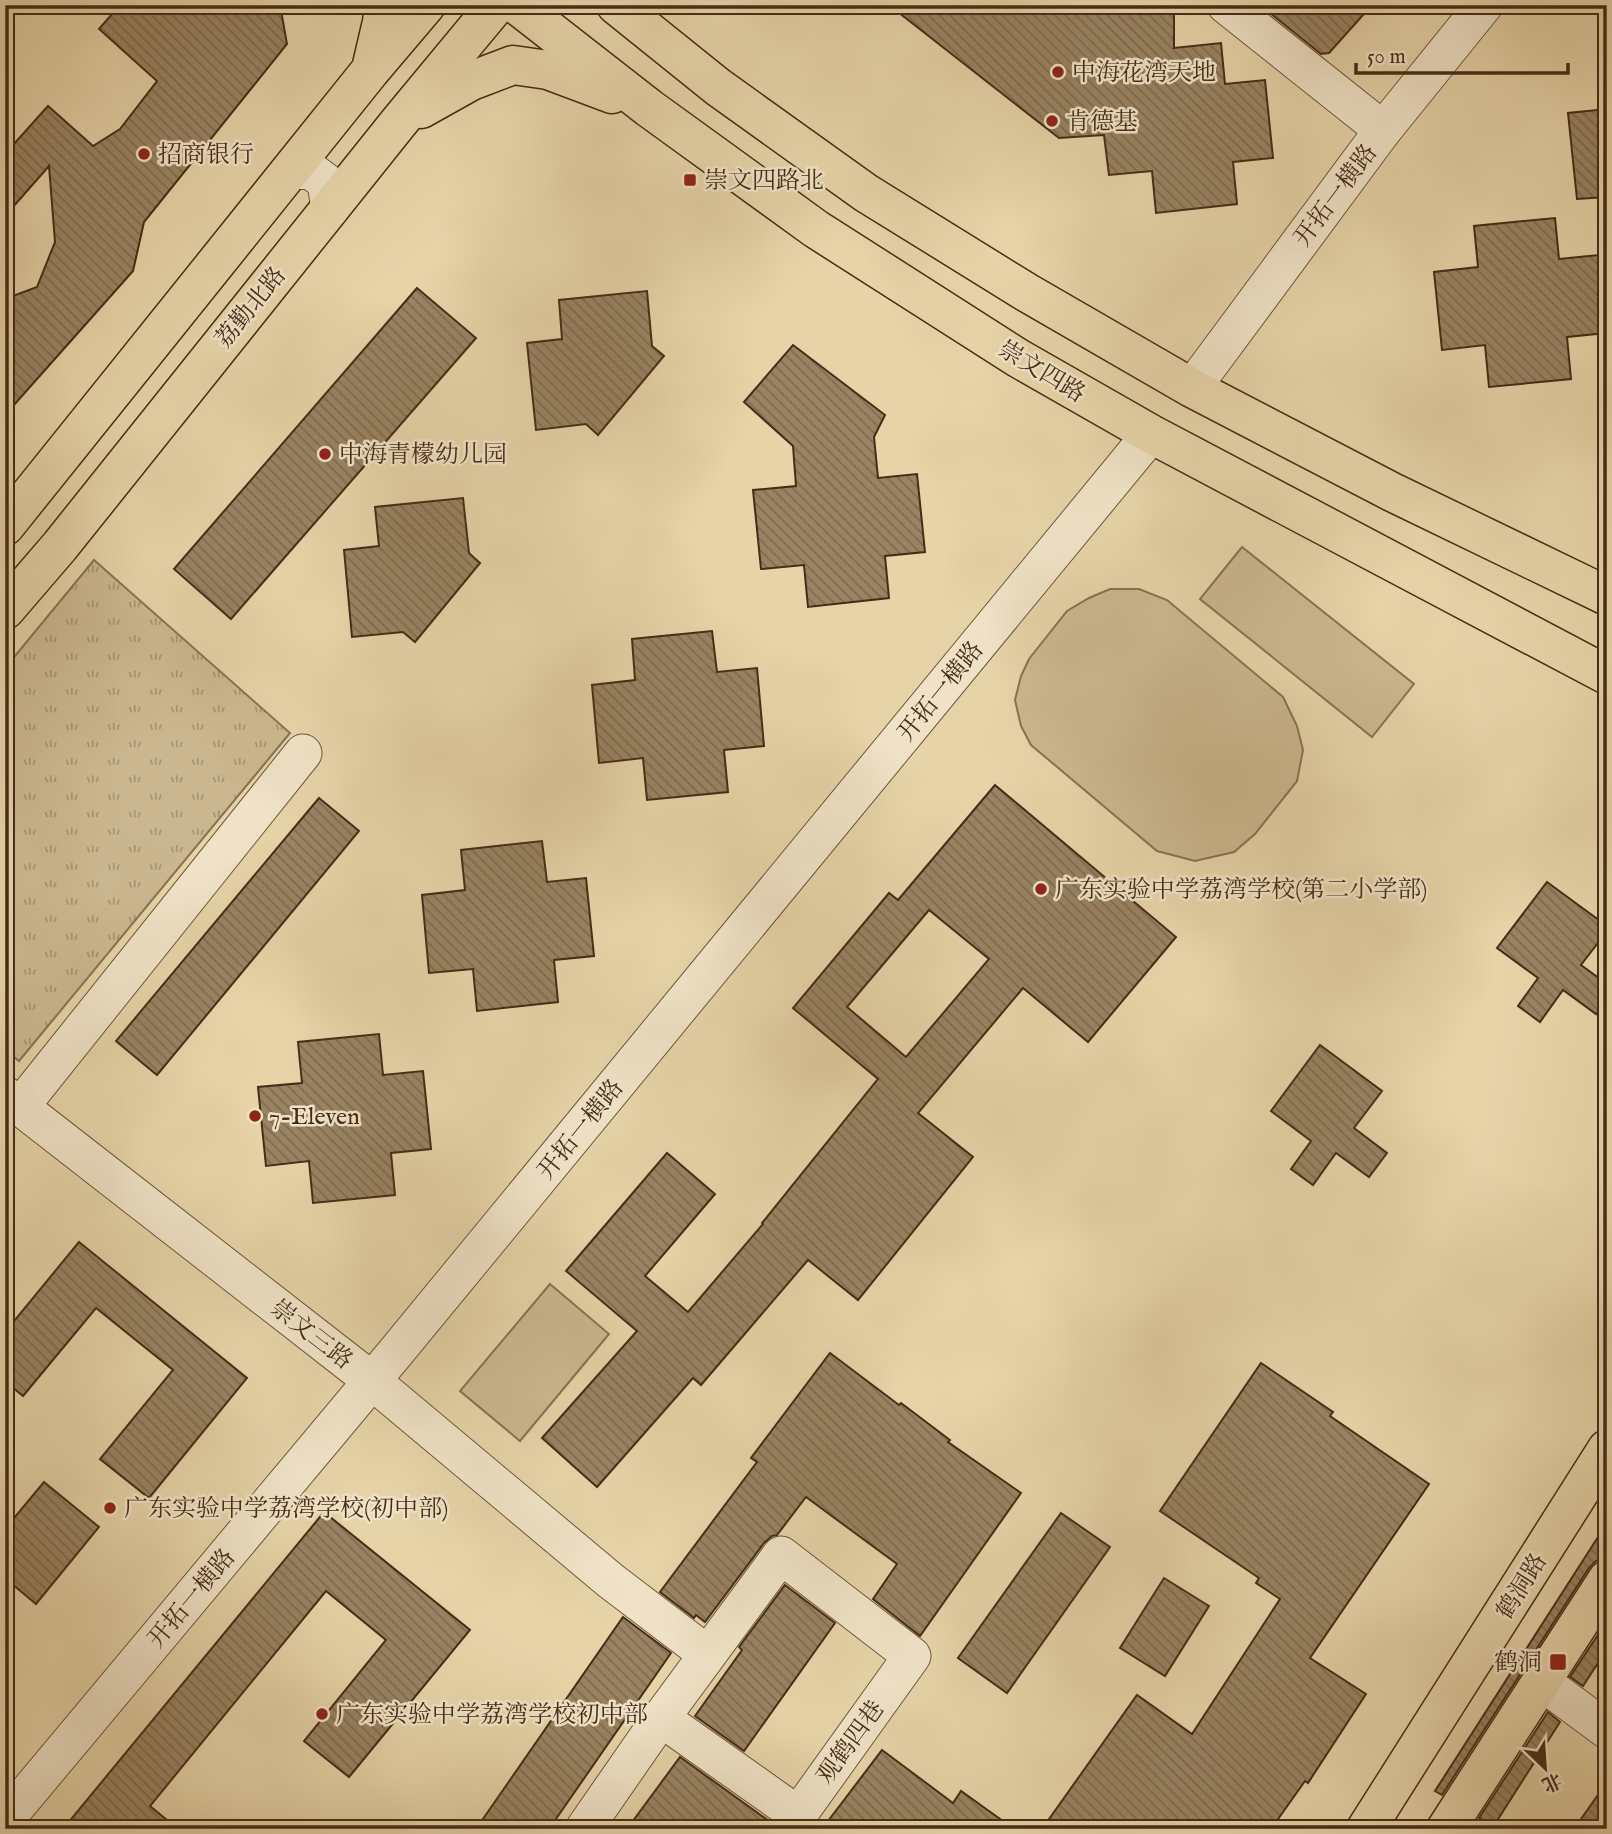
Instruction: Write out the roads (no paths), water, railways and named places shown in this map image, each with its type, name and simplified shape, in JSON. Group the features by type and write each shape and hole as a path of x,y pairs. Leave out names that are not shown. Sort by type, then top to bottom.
{"main road":[{"path":"370,71 384,5"},
{"path":"5,526 426,5"},
{"name":"荔勤北路","path":"5,610 60,546 399,122 496,5"},
{"name":"崇文四路","path":"517,5 649,108 816,229 1018,358 1151,434 1607,675"},
{"path":"616,5 642,20 718,87 866,193 1026,292 1192,388 1392,492 1607,596"},
{"path":"399,122 471,81 513,65 548,70 649,108"},
{"path":"685,134 678,111 689,93 718,87"},
{"name":"鹤洞路","path":"1366,1829 1607,1449"},
{"path":"1446,1829 1607,1580"}],"street":[{"path":"1226,5 1383,131"},
{"name":"开拓一横路","path":"1192,388 1383,131 1484,5"},
{"path":"290,171 310,170 326,182 330,209"},
{"name":"开拓一横路","path":"5,1820 413,1331 1151,434"},
{"path":"13,1101 303,752"},
{"name":"崇文三路","path":"13,1101 371,1380 611,1581 708,1654"},
{"name":"观鹤四巷","path":"708,1654 781,1555 912,1656 793,1822"},
{"path":"584,1829 708,1654"},
{"path":"1542,1682 1607,1730"},
{"path":"661,1718 793,1822"}],"place":[{"name":"中海花湾天地","path":"1058,72"},
{"name":"肯德基","path":"1052,121"},
{"name":"招商银行","path":"144,154"},
{"name":"崇文四路北","path":"690,180"},
{"name":"中海青檬幼儿园","path":"325,454"},
{"name":"广东实验中学荔湾学校(第二小学部)","path":"1041,889"},
{"name":"7-Eleven","path":"255,1116"},
{"name":"广东实验中学荔湾学校(初中部)","path":"110,1508"},
{"name":"鹤洞","path":"1558,1662"},
{"name":"广东实验中学荔湾学校初中部","path":"322,1714"}]}
